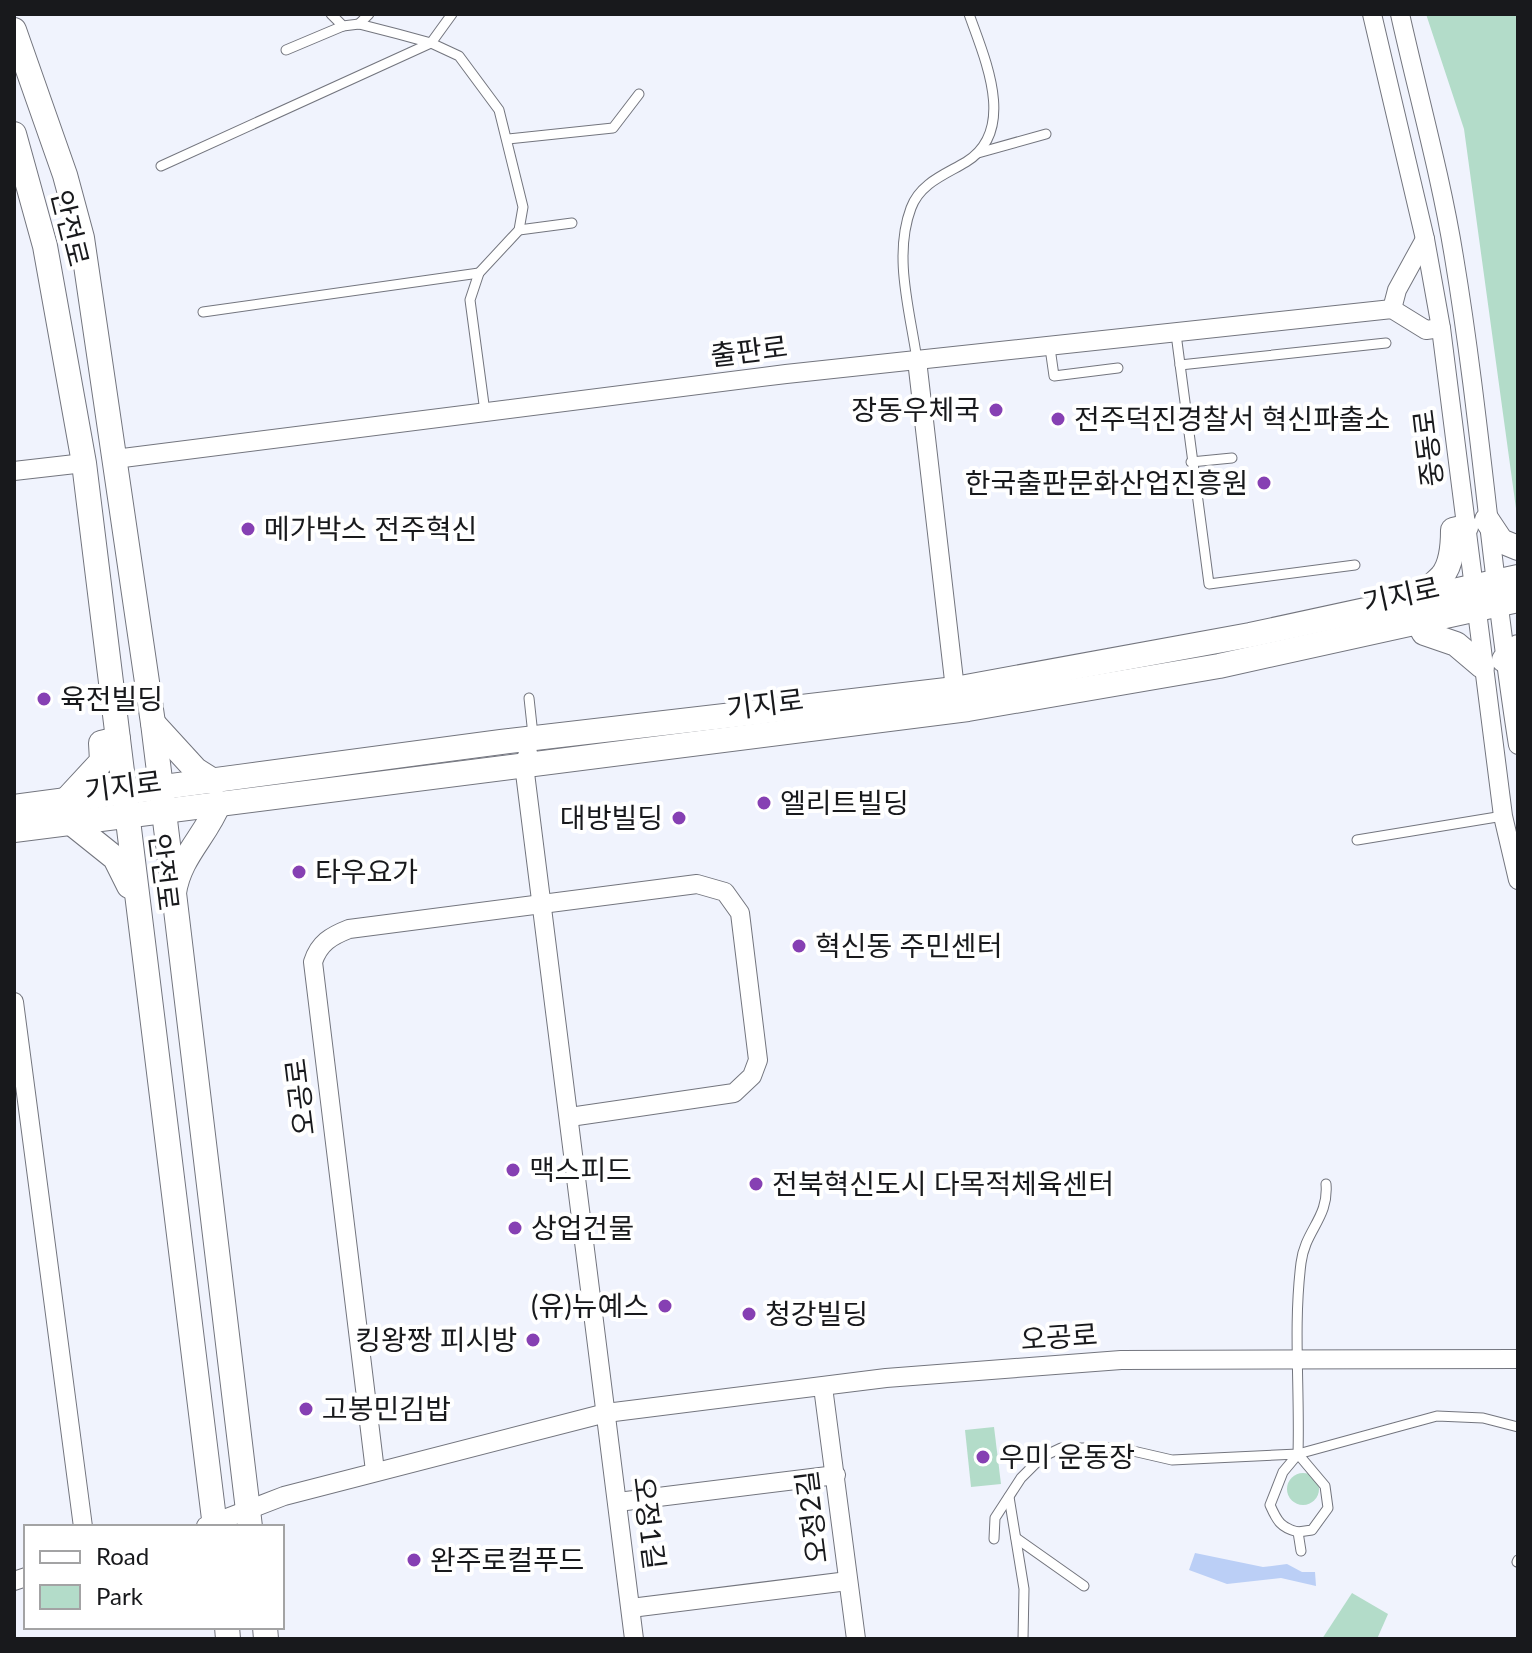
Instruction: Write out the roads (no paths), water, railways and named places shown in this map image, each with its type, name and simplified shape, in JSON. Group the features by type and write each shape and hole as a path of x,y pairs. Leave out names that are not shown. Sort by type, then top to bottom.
{"street":[{"name":"중동로","path":"1372,14 1425,239 1518,745"},
{"name":"중동로","path":"1400,14 1454,256 1478,425 1476,524"},
{"name":"안전로","path":"14,30 65,175 82,238 163,800 248,1517"},
{"name":"안전로","path":"14,134 45,246 84,463 211,1525"},
{"path":"1425,239 1397,290 1392,309 1426,330 1441,328"},
{"name":"출판로","path":"115,459 917,360 1392,309"},
{"path":"917,360 955,689"},
{"path":"14,471 84,463"},
{"path":"1428,598 1428,588 1446,569 1453,545 1453,530 1476,524 1518,548"},
{"name":"기지로","path":"14,807 67,811 217,793 524,765 968,709 1219,666 1418,622 1491,597 1518,577"},
{"name":"기지로","path":"217,793 533,738 955,689 1428,598 1491,597"},
{"path":"1418,622 1424,633 1502,658"},
{"name":"중동로","path":"1502,658 1503,816 1518,880"},
{"path":"153,723 217,793 212,821 180,866 174,893"},
{"path":"533,738 524,765 606,1413"},
{"path":"118,739 101,743 102,761 67,811 115,858 137,904"},
{"name":"기지로","path":"14,830 67,811"},
{"name":"오공로","path":"375,1471 313,962 327,938 349,929 697,884 725,892 740,913 758,1060 752,1076 734,1093 570,1117"},
{"path":"14,1002 83,1525"},
{"name":"오공로","path":"211,1525 248,1517 375,1471 606,1413 886,1378 1121,1360 1518,1359"},
{"name":"오정2길","path":"823,1387 856,1639"},
{"name":"오정1길","path":"606,1413 634,1639"},
{"path":"618,1502 836,1475"},
{"path":"631,1608 848,1581"}],"lane":[{"path":"331,14 343,26"},
{"path":"359,24 369,14"},
{"path":"161,166 431,43 452,14"},
{"path":"969,14 995,100 988,135 978,153"},
{"path":"286,50 343,26 359,24 431,43 459,56 499,110 523,207 519,230 479,273 470,300 485,413"},
{"path":"508,139 613,128 639,94"},
{"path":"917,360 901,246 912,204 925,187 978,153 1046,134"},
{"path":"519,230 572,223"},
{"path":"203,312 479,273"},
{"path":"1176,334 1209,584 1355,565"},
{"path":"1180,365 1386,343"},
{"path":"1050,348 1054,376 1118,368"},
{"path":"1191,462 1232,458"},
{"path":"529,698 533,738"},
{"path":"1357,840 1503,816"},
{"path":"1298,1454 1325,1486 1328,1508 1312,1530 1298,1532 1286,1529 1276,1520 1270,1505 1283,1472 1298,1454 1300,1396 1296,1359 1302,1254 1307,1236 1328,1205 1326,1184"},
{"path":"994,1539 995,1518 1021,1478 1042,1457 1061,1448 1120,1448 1172,1460 1298,1454 1437,1416 1483,1418 1518,1427"},
{"path":"1009,1497 1024,1589 1023,1639"},
{"path":"1298,1532 1301,1551"},
{"path":"1016,1538 1084,1586"}],"water":[{"path":"1195,1553 1263,1567 1287,1564 1302,1572 1315,1572 1316,1586 1281,1578 1227,1584 1189,1570"}],"place":[{"name":"장동우체국","path":"996,410"},
{"name":"전주덕진경찰서 혁신파출소","path":"1058,419"},
{"name":"한국출판문화산업진흥원","path":"1264,483"},
{"name":"메가박스 전주혁신","path":"248,529"},
{"name":"육전빌딩","path":"44,699"},
{"name":"엘리트빌딩","path":"764,803"},
{"name":"대방빌딩","path":"679,818"},
{"name":"타우요가","path":"299,872"},
{"name":"혁신동 주민센터","path":"799,946"},
{"name":"맥스피드","path":"513,1170"},
{"name":"전북혁신도시 다목적체육센터","path":"756,1184"},
{"name":"상업건물","path":"515,1228"},
{"name":"(유)뉴예스","path":"665,1306"},
{"name":"청강빌딩","path":"749,1314"},
{"name":"킹왕짱 피시방","path":"533,1340"},
{"name":"고봉민김밥","path":"306,1409"},
{"name":"우미 운동장","path":"983,1457"},
{"name":"완주로컬푸드","path":"414,1560"}]}
